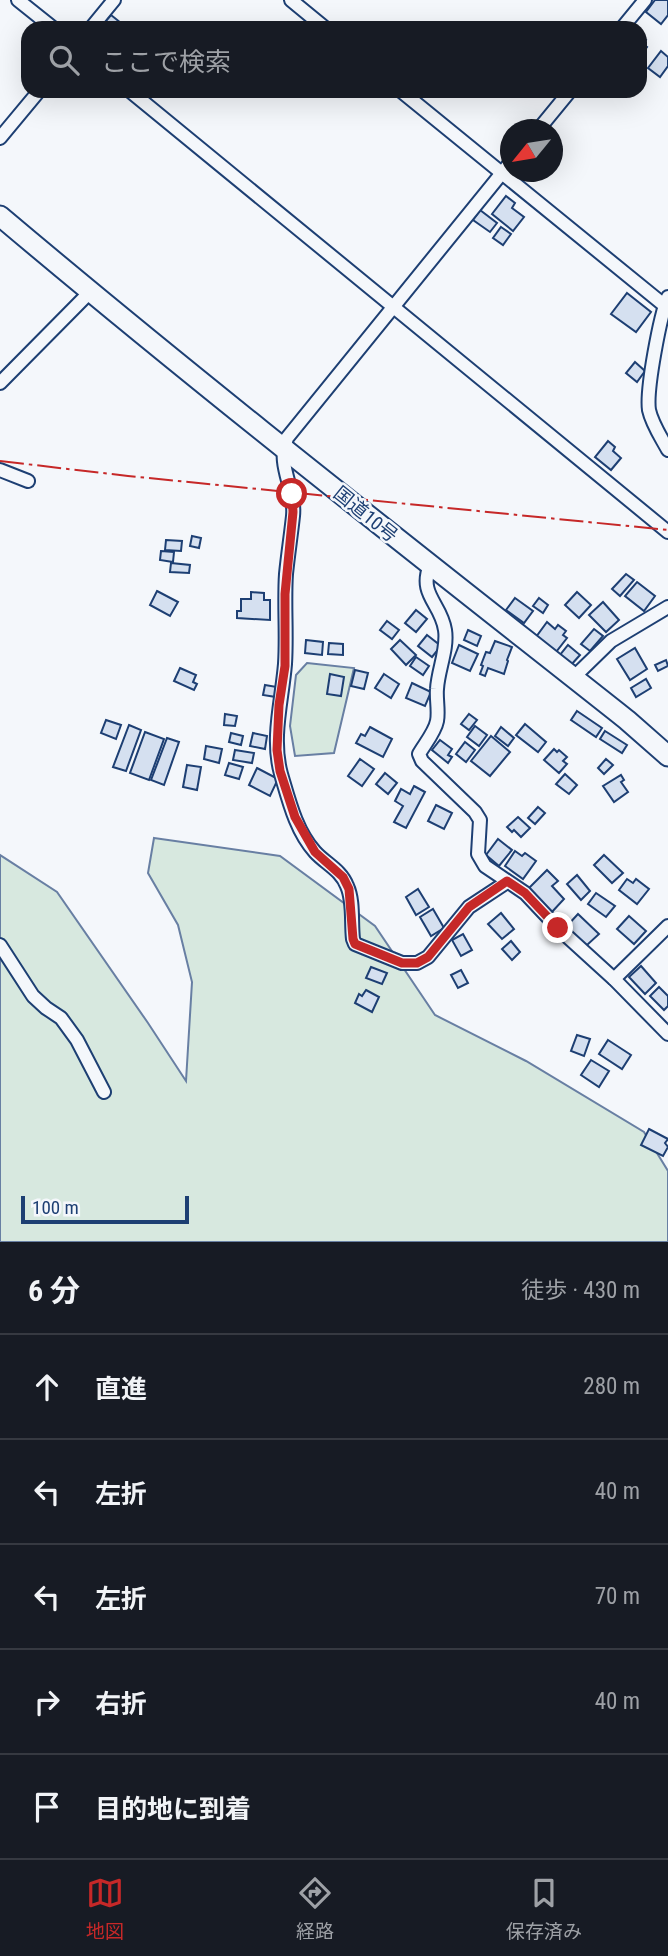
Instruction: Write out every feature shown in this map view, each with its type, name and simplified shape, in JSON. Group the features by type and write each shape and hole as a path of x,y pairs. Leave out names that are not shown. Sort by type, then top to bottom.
{"highway":[{"name":"国道10号","path":"0,216 90,292 627,720 668,756"}],"street":[{"path":"18,0 44,21"},
{"path":"97,21 114,0"},
{"path":"291,0 316,21"},
{"path":"628,21 645,0"},
{"path":"0,138 33,98"},
{"path":"139,98 668,532"},
{"path":"410,98 500,172"},
{"path":"547,119 564,98"},
{"path":"500,176 287,438 283,448 283,462 292,494 293,512 286,573 285,666 279,705 277,750 280,771 300,827 315,852 343,877 349,889 355,944 402,963 417,963 428,957 469,907 507,881"},
{"path":"512,182 666,301 660,322 649,403 654,423 668,450"},
{"path":"0,383 90,292"},
{"path":"0,470 29,481"},
{"path":"430,565 425,578 427,589 442,618 446,639 437,685 437,722 419,754 422,761 480,820 478,854 485,866 525,893 668,1034"},
{"path":"573,678 611,641 668,607"},
{"path":"614,979 668,926"},
{"path":"0,945 33,996 61,1018 77,1040 104,1092"}],"shaded area":[{"path":"307,663 354,668 334,753 295,756 290,726 296,675"},
{"path":"154,838 280,856 375,926 435,1015 526,1061 644,1132 668,1171 668,1242 0,1242 0,855 57,892 186,1081 192,982 178,925 148,873"}],"building":[{"path":"655,0 668,0 668,15 661,24 646,12"},
{"path":"111,15 118,21 106,21"},
{"path":"661,51 668,57 668,66 660,77 648,68"},
{"path":"506,196 515,203 512,208 524,217 513,231 492,214"},
{"path":"480,210 497,223 490,232 473,220"},
{"path":"501,227 511,234 503,245 493,238"},
{"path":"627,293 651,312 636,332 611,314"},
{"path":"635,362 645,371 637,382 626,373"},
{"path":"608,441 615,447 613,451 621,458 611,470 595,457"},
{"path":"192,536 201,538 199,548 190,546"},
{"path":"166,540 182,541 181,551 165,550"},
{"path":"161,551 174,552 173,562 160,560"},
{"path":"171,563 190,565 189,573 170,572"},
{"path":"626,574 634,580 620,596 612,589"},
{"path":"637,582 655,596 644,611 625,596"},
{"path":"157,591 178,602 170,616 150,605"},
{"path":"251,592 264,593 264,600 270,600 270,620 237,618 237,611 241,611 241,599 251,599"},
{"path":"577,592 591,605 579,618 565,605"},
{"path":"515,598 533,611 524,623 506,610"},
{"path":"539,598 548,605 543,613 533,606"},
{"path":"603,602 619,620 606,632 589,615"},
{"path":"416,610 427,619 416,632 405,623"},
{"path":"387,621 399,630 392,639 380,630"},
{"path":"547,622 555,629 558,625 566,631 563,635 567,638 556,652 536,637"},
{"path":"594,629 603,636 590,651 581,644"},
{"path":"468,630 481,636 477,646 464,640"},
{"path":"427,635 441,646 432,657 418,646"},
{"path":"306,640 323,642 322,655 305,653"},
{"path":"400,640 416,655 406,665 391,649"},
{"path":"495,641 512,647 508,661 504,674 488,668 485,676 480,674 481,665 486,652 490,653"},
{"path":"329,643 343,644 343,655 328,654"},
{"path":"459,645 478,654 470,671 452,663"},
{"path":"568,645 580,655 571,665 560,655"},
{"path":"635,648 647,669 630,680 617,659"},
{"path":"416,657 429,666 423,675 410,666"},
{"path":"666,660 668,666 658,671 655,665"},
{"path":"180,668 196,675 193,682 197,684 194,690 174,681"},
{"path":"355,670 368,673 364,689 351,686"},
{"path":"330,674 344,677 341,696 327,694"},
{"path":"384,674 399,684 391,698 375,688"},
{"path":"646,679 651,688 636,697 631,688"},
{"path":"412,683 431,692 425,706 406,698"},
{"path":"265,685 277,687 276,697 263,695"},
{"path":"577,711 602,728 596,737 571,720"},
{"path":"225,714 237,716 235,726 224,725"},
{"path":"469,714 477,720 469,730 461,724"},
{"path":"106,720 121,725 116,739 101,733"},
{"path":"525,724 546,742 538,752 516,735"},
{"path":"129,725 141,730 126,771 113,767"},
{"path":"475,726 487,735 479,746 467,737"},
{"path":"370,727 392,739 383,757 356,743 361,734 365,736"},
{"path":"501,727 514,738 508,746 495,736"},
{"path":"605,731 627,745 622,753 600,739"},
{"path":"145,732 164,739 149,780 130,773"},
{"path":"231,733 243,736 241,745 229,742"},
{"path":"253,733 267,736 265,749 250,746"},
{"path":"491,736 510,752 490,776 471,761"},
{"path":"167,738 179,742 164,785 151,780"},
{"path":"440,740 452,749 448,755 452,757 448,763 432,750"},
{"path":"465,742 475,750 466,762 456,754"},
{"path":"206,746 222,749 219,763 204,759"},
{"path":"554,749 567,757 563,761 567,764 559,773 544,760"},
{"path":"235,750 254,753 252,763 233,760"},
{"path":"360,759 374,769 362,786 348,776"},
{"path":"606,759 613,765 604,774 598,768"},
{"path":"229,763 243,767 239,779 225,775"},
{"path":"187,765 201,767 197,790 183,787"},
{"path":"257,768 278,779 270,796 249,785"},
{"path":"385,773 397,783 388,794 376,784"},
{"path":"565,774 577,785 569,794 556,784"},
{"path":"621,775 624,780 621,782 628,792 614,802 603,786"},
{"path":"414,786 425,792 406,828 394,822 403,806 395,801 401,789 410,794"},
{"path":"436,805 452,813 444,829 428,821"},
{"path":"538,807 545,813 535,824 528,818"},
{"path":"518,817 530,828 521,837 507,827"},
{"path":"498,839 512,850 499,866 486,855"},
{"path":"515,851 522,856 525,853 536,861 523,879 505,866"},
{"path":"604,855 623,873 612,883 594,865"},
{"path":"547,870 558,881 552,886 564,899 551,913 528,889"},
{"path":"577,875 590,891 581,900 567,884"},
{"path":"627,879 633,883 636,879 649,889 637,904 619,890"},
{"path":"418,889 429,907 416,915 406,897"},
{"path":"596,893 615,906 606,917 588,904"},
{"path":"433,909 444,928 431,936 420,917"},
{"path":"501,913 514,929 502,939 488,924"},
{"path":"578,914 599,934 586,946 566,927"},
{"path":"629,916 646,931 634,944 617,929"},
{"path":"463,934 472,950 461,956 452,940"},
{"path":"511,941 520,952 512,960 502,949"},
{"path":"641,966 656,983 645,994 629,977"},
{"path":"371,967 387,973 382,984 366,978"},
{"path":"461,970 468,983 458,988 451,975"},
{"path":"659,987 668,996 668,1006 664,1010 650,996"},
{"path":"366,990 379,997 372,1012 355,1003 359,994 362,996"},
{"path":"577,1035 590,1039 584,1056 571,1051"},
{"path":"608,1040 631,1055 622,1069 599,1054"},
{"path":"591,1060 609,1071 599,1087 581,1075"},
{"path":"649,1129 668,1139 665,1143 668,1147 663,1156 641,1145"}],"power":[{"path":"0,461 668,530"}],"route":[{"path":"292,494 293,512 285,594 285,666 279,705 277,750 280,771 295,817 315,852 332,865 349,889 355,944 402,963 417,963 428,957 469,907 507,881 525,893 558,928"}]}
